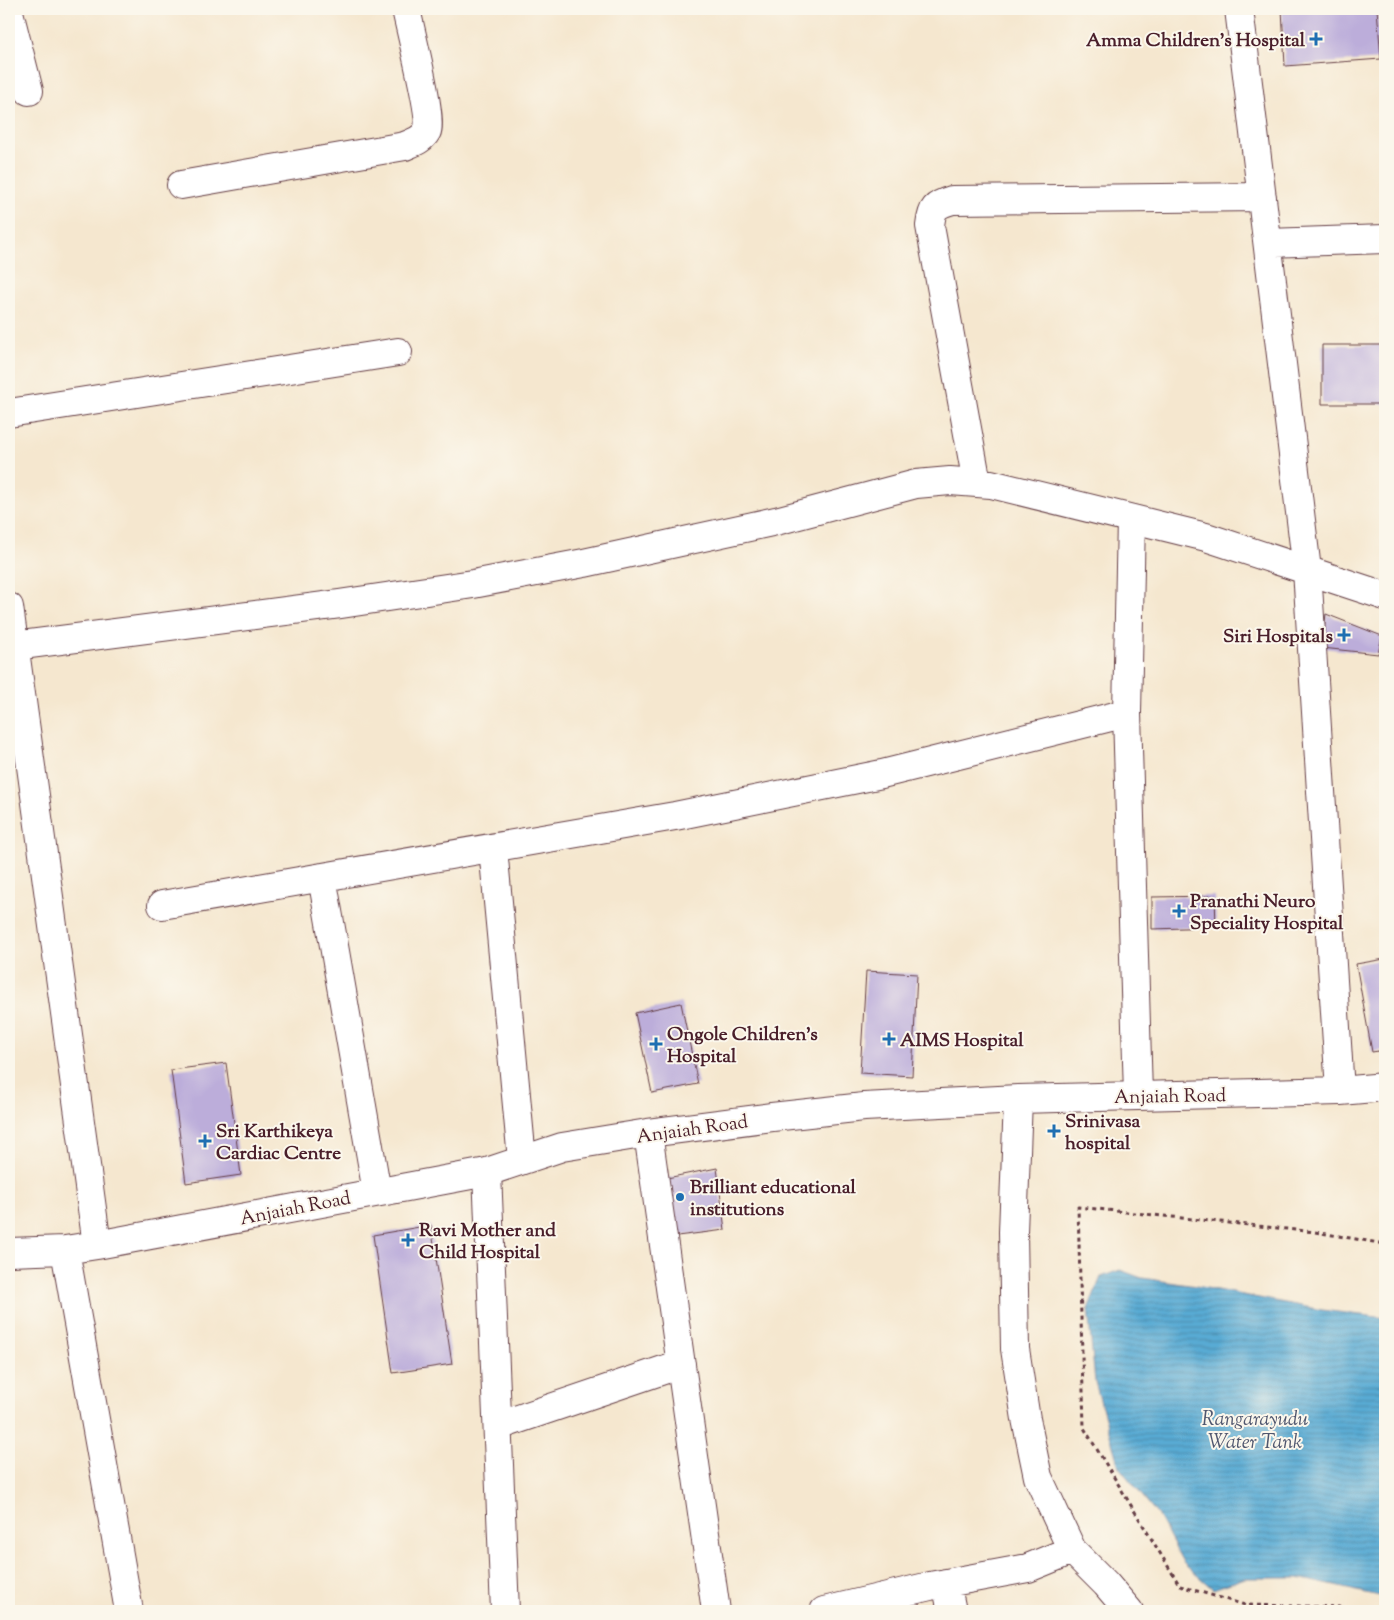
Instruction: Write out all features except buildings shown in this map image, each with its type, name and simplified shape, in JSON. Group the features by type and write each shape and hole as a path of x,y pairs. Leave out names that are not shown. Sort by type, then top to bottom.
{"street":[{"path":"181,185 405,146 419,140 427,130 427,109 406,9"},
{"path":"1239,9 1307,570 1340,1091"},
{"path":"9,11 29,91"},
{"path":"977,483 930,226 932,212 940,204 952,200 1262,197"},
{"path":"1268,243 1385,239"},
{"path":"9,413 398,352"},
{"path":"14,646 340,604 472,584 584,563 776,521 916,484 950,481 990,484 1206,537 1385,596"},
{"path":"1131,519 1127,712 1138,1095"},
{"path":"9,607 97,1245"},
{"path":"162,905 675,816 882,774 1127,712"},
{"path":"493,848 522,1160"},
{"path":"322,877 377,1192"},
{"name":"Anjaiah Road","path":"9,1252 65,1250 97,1245 487,1172 562,1147 648,1133 772,1117 864,1107 1018,1099 1340,1091 1385,1087"},
{"path":"1018,1099 1013,1232 1015,1349 1026,1419 1038,1477 1072,1550 1106,1584 1129,1611"},
{"path":"648,1133 716,1611"},
{"path":"487,1172 505,1611"},
{"path":"65,1250 128,1611"},
{"path":"498,1426 681,1364"},
{"path":"824,1611 946,1583 1028,1568 1072,1550"},
{"path":"946,1583 952,1611"}],"path":[{"path":"1348,1611 1340,1607 1246,1605 1180,1586 1084,1428 1078,1207 1314,1232 1385,1244"}],"water":[{"name":"Rangarayudu Water Tank","path":"1120,1270 1142,1278 1196,1286 1322,1310 1385,1318 1385,1599 1380,1596 1298,1578 1245,1578 1213,1589 1184,1564 1157,1514 1119,1467 1095,1382 1088,1309 1101,1277"}],"place":[{"name":"Amma Children's Hospital","path":"1316,39"},
{"name":"Siri Hospitals","path":"1344,635"},
{"name":"Pranathi Neuro Speciality Hospital","path":"1179,911"},
{"name":"AIMS Hospital","path":"889,1039"},
{"name":"Ongole Children's Hospital","path":"656,1044"},
{"name":"Srinivasa hospital","path":"1054,1131"},
{"name":"Sri Karthikeya Cardiac Centre","path":"205,1141"},
{"name":"Brilliant educational institutions","path":"680,1197"},
{"name":"Ravi Mother and Child Hospital","path":"408,1240"}]}
